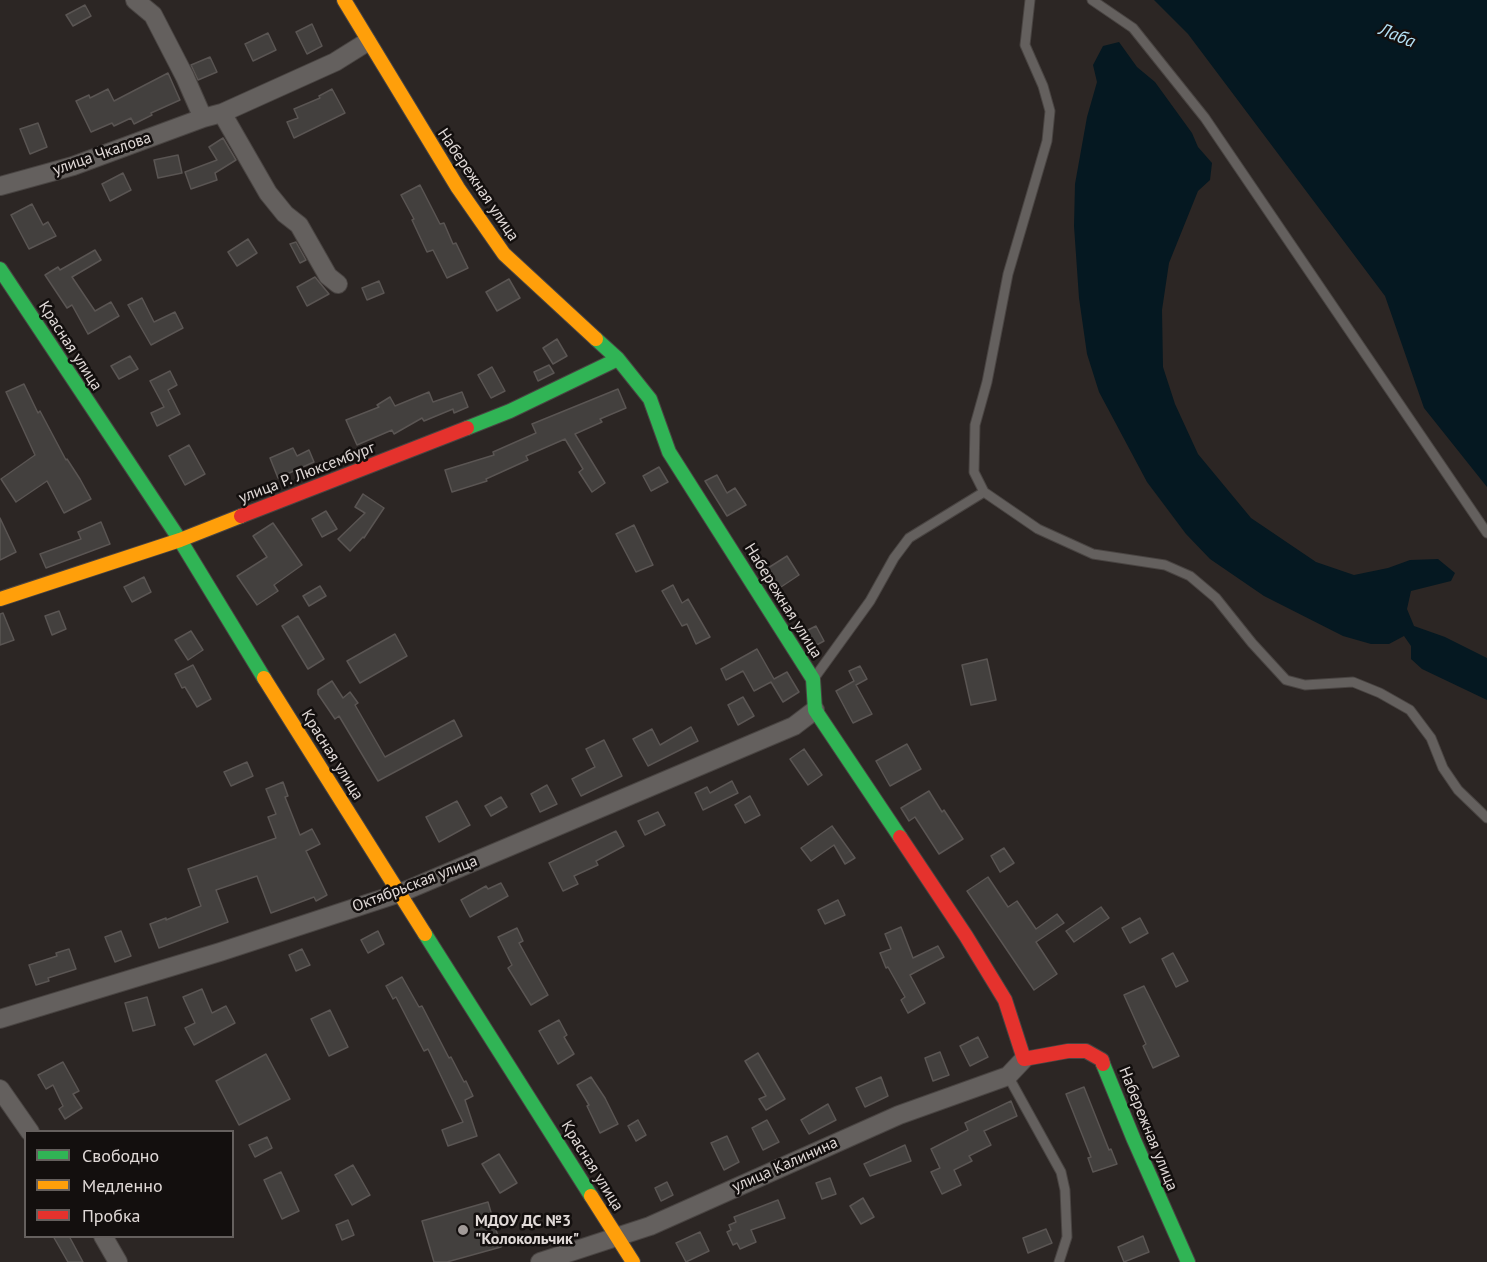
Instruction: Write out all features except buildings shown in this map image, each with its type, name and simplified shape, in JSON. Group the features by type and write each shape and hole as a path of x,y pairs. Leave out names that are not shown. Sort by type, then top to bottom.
{"street":[{"path":"135,0 153,15 203,118"},
{"name":"Набережная улица","path":"344,0 367,42 458,188 504,254 618,359 650,399 669,452 813,679 815,710"},
{"name":"улица Чкалова","path":"0,186 73,166 222,113 335,62 367,42"},
{"path":"222,113 268,193 285,214 299,225 328,276 338,284"},
{"name":"Красная улица","path":"0,268 180,540 275,696 633,1262"},
{"name":"улица Р. Люксембург","path":"0,598 180,540 510,411 618,359"},
{"path":"815,710 966,936 1005,1000 1024,1059"},
{"name":"Октябрьская улица","path":"0,1019 220,952 400,893 794,726 815,710"},
{"name":"Набережная улица","path":"1024,1059 1068,1051 1086,1051 1102,1060 1188,1262"},
{"name":"улица Калинина","path":"540,1262 650,1226 899,1115 1008,1076 1024,1059"},
{"path":"0,1089 29,1130"},
{"path":"104,1238 118,1262"}],"lane":[{"path":"1030,0 1024,45 1043,86 1050,111 1047,141 1008,274 987,382 975,425 974,472 984,492 1038,529 1093,554 1165,565 1190,576 1216,598 1252,643 1286,680 1305,685 1353,682 1380,693 1410,710 1431,738 1443,768 1458,790 1487,818"},
{"path":"1092,0 1133,28 1205,118 1487,533"},
{"path":"813,679 870,601 894,558 909,538 984,492"},
{"path":"1008,1076 1061,1172 1065,1190 1067,1237 1059,1262"}],"water":[{"name":"Лаба","path":"1154,0 1487,0 1487,487 1424,408 1385,296 1188,34"},
{"path":"1119,42 1137,67 1155,82 1192,133 1198,147 1212,163 1210,180 1198,191 1169,263 1162,310 1163,367 1175,404 1198,454 1251,518 1316,562 1354,575 1388,568 1410,560 1438,559 1455,573 1451,581 1411,591 1407,609 1414,626 1445,637 1487,658 1487,700 1422,669 1411,659 1411,646 1404,636 1389,644 1371,644 1343,636 1264,596 1210,559 1186,534 1147,482 1099,392 1087,354 1079,298 1074,226 1075,184 1087,117 1097,82 1093,65 1103,46"}],"traffic: fast":[{"path":"0,269 180,540 264,678"},
{"path":"596,339 618,359 650,399 669,452 813,679 815,710 900,837"},
{"path":"467,428 510,411 618,359"},
{"path":"425,934 591,1196"},
{"path":"1103,1064 1188,1262"}],"traffic: slow":[{"path":"344,0 458,188 504,254 596,339"},
{"path":"0,599 180,540 241,516"},
{"path":"264,678 425,934"},
{"path":"591,1196 633,1262"}],"traffic: jam":[{"path":"241,516 467,428"},
{"path":"900,837 966,936 1005,1000 1024,1059 1068,1051 1086,1051 1102,1060 1103,1064"}],"place":[{"name":"МДОУ ДС №3 \"Колокольчик\"","path":"463,1230"}]}
